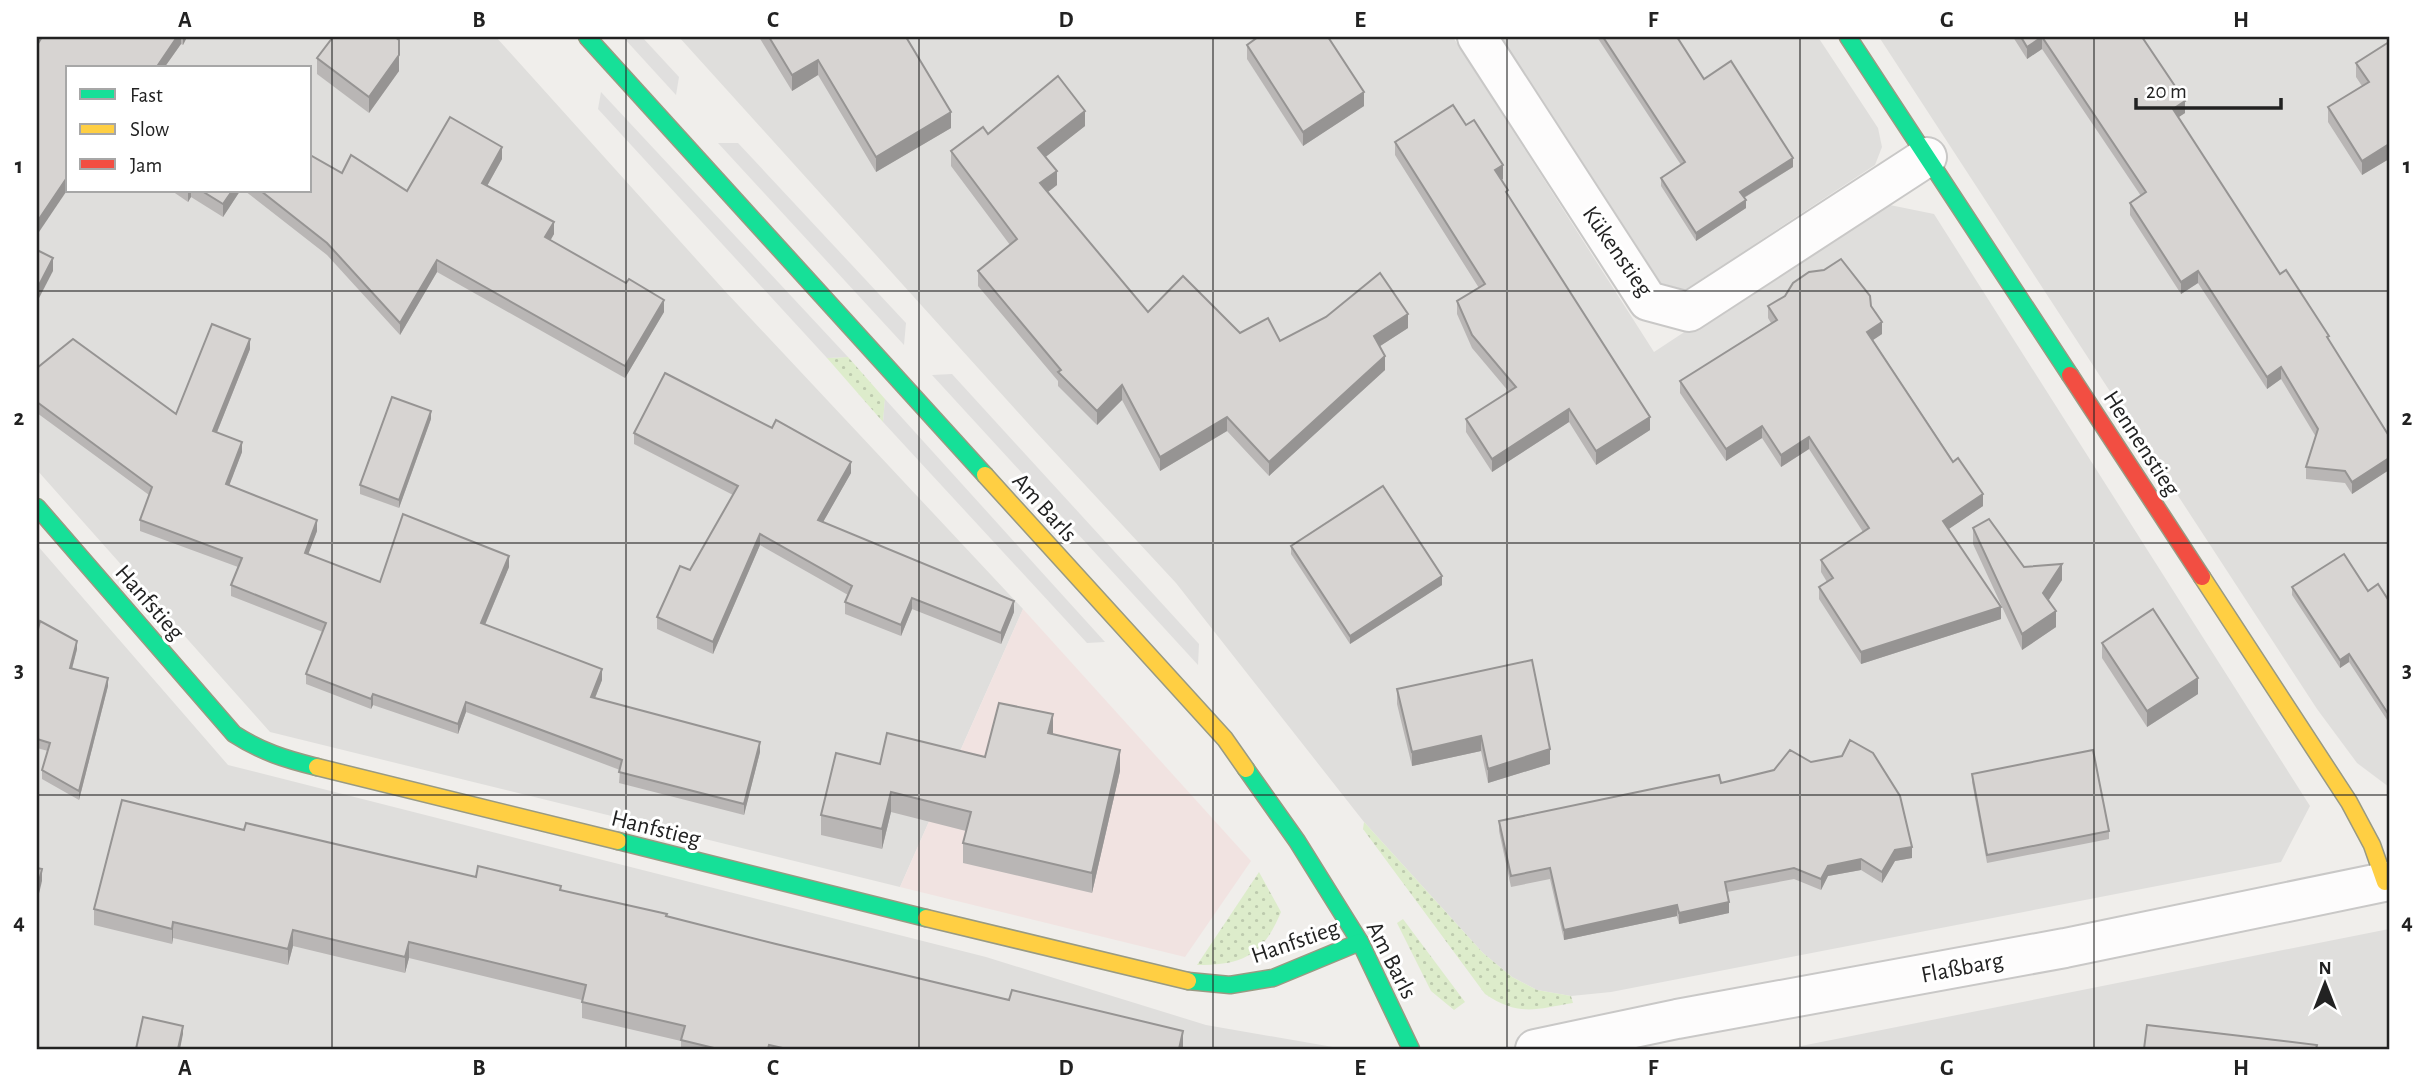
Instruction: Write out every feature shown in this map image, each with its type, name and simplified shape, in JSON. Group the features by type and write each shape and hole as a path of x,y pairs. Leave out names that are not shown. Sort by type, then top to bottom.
{"street":[{"name":"Am Barls","path":"587,37 1225,739 1297,841 1360,942 1411,1049"},
{"name":"Kükenstieg","path":"1476,37 1648,301 1689,312 1927,157"},
{"name":"Hennenstieg","path":"1848,37 2350,802 2387,881"},
{"name":"Hanfstieg","path":"37,507 234,734 257,749 281,758 1178,980 1230,985 1273,978 1360,942"},
{"name":"Flaßbarg","path":"1535,1049 1677,1019 2065,948 2387,881"}],"shaded area":[{"path":"37,37 496,37 724,290 1023,609 900,887 270,732 37,470"},
{"path":"623,37 642,37 679,77 676,95"},
{"path":"679,37 1453,37 1654,352 1880,203 1934,214 2310,806 2281,862 1611,992 1571,996 1537,990 1512,977 1483,953 1364,822 1176,583"},
{"path":"1501,37 1818,37 1878,128 1882,147 1875,165 1685,290 1661,283"},
{"path":"1879,37 2389,37 2389,787 2357,763 2317,709"},
{"path":"601,92 848,357 827,358 598,109"},
{"path":"718,143 738,143 906,323 904,345"},
{"path":"952,374 1199,644 1198,665 932,375"},
{"path":"885,399 1105,642 1087,643 883,422"},
{"path":"37,545 228,765 986,957 1206,1025 1334,1049 37,1049"},
{"path":"1023,609 1251,861 1185,957 900,887"},
{"path":"2389,929 2389,1049 1786,1049"}],"green space":[{"path":"848,357 885,399 883,422 827,358"},
{"path":"1364,822 1483,953 1512,977 1537,990 1571,996 1573,1003 1538,1009 1518,1009 1485,994 1363,829"},
{"path":"1259,872 1281,912 1267,938 1259,948 1239,960 1197,965"},
{"path":"1403,919 1465,1002 1454,1010 1431,991 1397,923"}],"building":[{"path":"42,37 177,37 157,66 66,66 66,179 37,222 37,45"},
{"path":"333,37 395,37 399,40 399,55 369,97 317,58"},
{"path":"769,37 906,37 951,112 876,157 818,60 792,75"},
{"path":"1258,37 1328,37 1364,92 1303,132 1247,45"},
{"path":"1603,37 1677,37 1704,79 1731,61 1793,158 1740,192 1746,200 1696,233 1661,178 1685,162"},
{"path":"2021,37 2042,37 2027,47"},
{"path":"2042,37 2142,37 2185,101 2173,109 2280,274 2286,270 2389,436 2389,458 2352,482 2345,471 2306,467 2318,429 2281,367 2267,377 2198,271 2181,282 2130,203 2146,192"},
{"path":"2389,42 2389,144 2362,161 2328,107 2369,82 2356,63"},
{"path":"1058,76 1085,111 1038,148 1057,171 1040,183 1148,312 1183,276 1240,333 1268,318 1280,341 1326,317 1380,273 1408,314 1374,336 1385,356 1269,462 1227,417 1160,457 1122,385 1097,411 1058,372 1061,370 978,271 1017,239 951,151 983,127 988,134"},
{"path":"1453,105 1466,125 1474,120 1503,165 1495,170 1508,190 1506,192 1650,417 1596,451 1569,409 1492,459 1466,419 1516,387 1472,335 1457,301 1485,284 1395,142"},
{"path":"450,117 502,147 482,183 554,222 545,237 626,283 629,279 664,300 625,366 437,260 400,323 327,243 262,192 312,192 312,156 342,173 351,155 407,191"},
{"path":"204,192 231,192 223,204"},
{"path":"37,250 53,258 37,289"},
{"path":"1841,259 1870,296 1871,306 1882,322 1867,332 1953,462 1958,458 1983,494 1943,521 2001,607 1861,652 1819,587 1833,578 1821,560 1869,528 1809,437 1781,455 1762,426 1726,449 1680,381 1777,320 1768,306 1785,296 1793,283 1809,272 1824,270"},
{"path":"212,324 250,339 213,431 242,442 226,484 317,520 305,553 380,582 403,514 509,556 481,623 602,669 591,697 760,742 744,804 619,772 622,760 466,702 458,724 373,694 371,699 306,674 326,623 231,585 242,558 140,520 152,487 37,402 37,368 73,339 176,414"},
{"path":"665,373 772,428 776,420 851,462 818,520 1014,601 1001,633 912,598 901,625 845,602 852,586 760,534 713,642 657,617 680,566 690,570 738,486 634,433"},
{"path":"392,397 431,411 399,500 360,485"},
{"path":"1383,486 1442,576 1350,636 1291,546"},
{"path":"1989,519 2024,567 2062,564 2043,593 2056,611 2022,634 1973,528"},
{"path":"2344,554 2368,591 2378,584 2389,601 2389,715 2349,654 2340,660 2292,587"},
{"path":"2153,609 2198,678 2147,711 2102,643"},
{"path":"40,621 77,641 70,668 108,678 79,791 42,770 50,743 37,739 37,633"},
{"path":"1532,660 1550,749 1488,769 1481,736 1412,752 1397,689"},
{"path":"999,703 1053,714 1048,733 1120,750 1092,873 963,843 971,812 891,792 882,829 821,815 836,753 880,764 887,733 985,757"},
{"path":"1850,740 1873,753 1900,796 1912,847 1895,850 1882,872 1861,859 1828,866 1821,879 1794,868 1725,882 1729,902 1679,913 1677,905 1564,930 1550,868 1511,876 1499,821 1719,775 1721,783 1774,770 1790,750 1811,762 1842,756"},
{"path":"2093,750 2109,831 1987,855 1972,774"},
{"path":"122,800 244,830 246,823 476,877 478,866 561,886 560,890 667,914 666,916 776,944 1009,1000 1012,990 1183,1031 1179,1049 787,1049 769,1045 768,1049 718,1049 681,1040 685,1026 582,1002 586,985 409,942 405,957 293,930 288,949 173,922 172,929 94,909"},
{"path":"37,868 42,869 37,890"},
{"path":"143,1017 183,1026 178,1049 136,1049"},
{"path":"2147,1025 2317,1045 2316,1049 2144,1049"}],"traffic: fast":[{"path":"587,37 985,475"},
{"path":"1848,37 2070,375"},
{"path":"37,507 234,734 274,754 317,767"},
{"path":"1246,769 1297,841 1360,942 1411,1049"},
{"path":"618,841 926,918"},
{"path":"1188,981 1230,985 1273,978 1360,942"}],"traffic: slow":[{"path":"985,475 1225,739 1246,769"},
{"path":"2202,577 2349,802 2372,845 2385,882"},
{"path":"317,767 618,841"},
{"path":"926,918 1188,981"}],"traffic: jam":[{"path":"2070,375 2202,577"}]}
